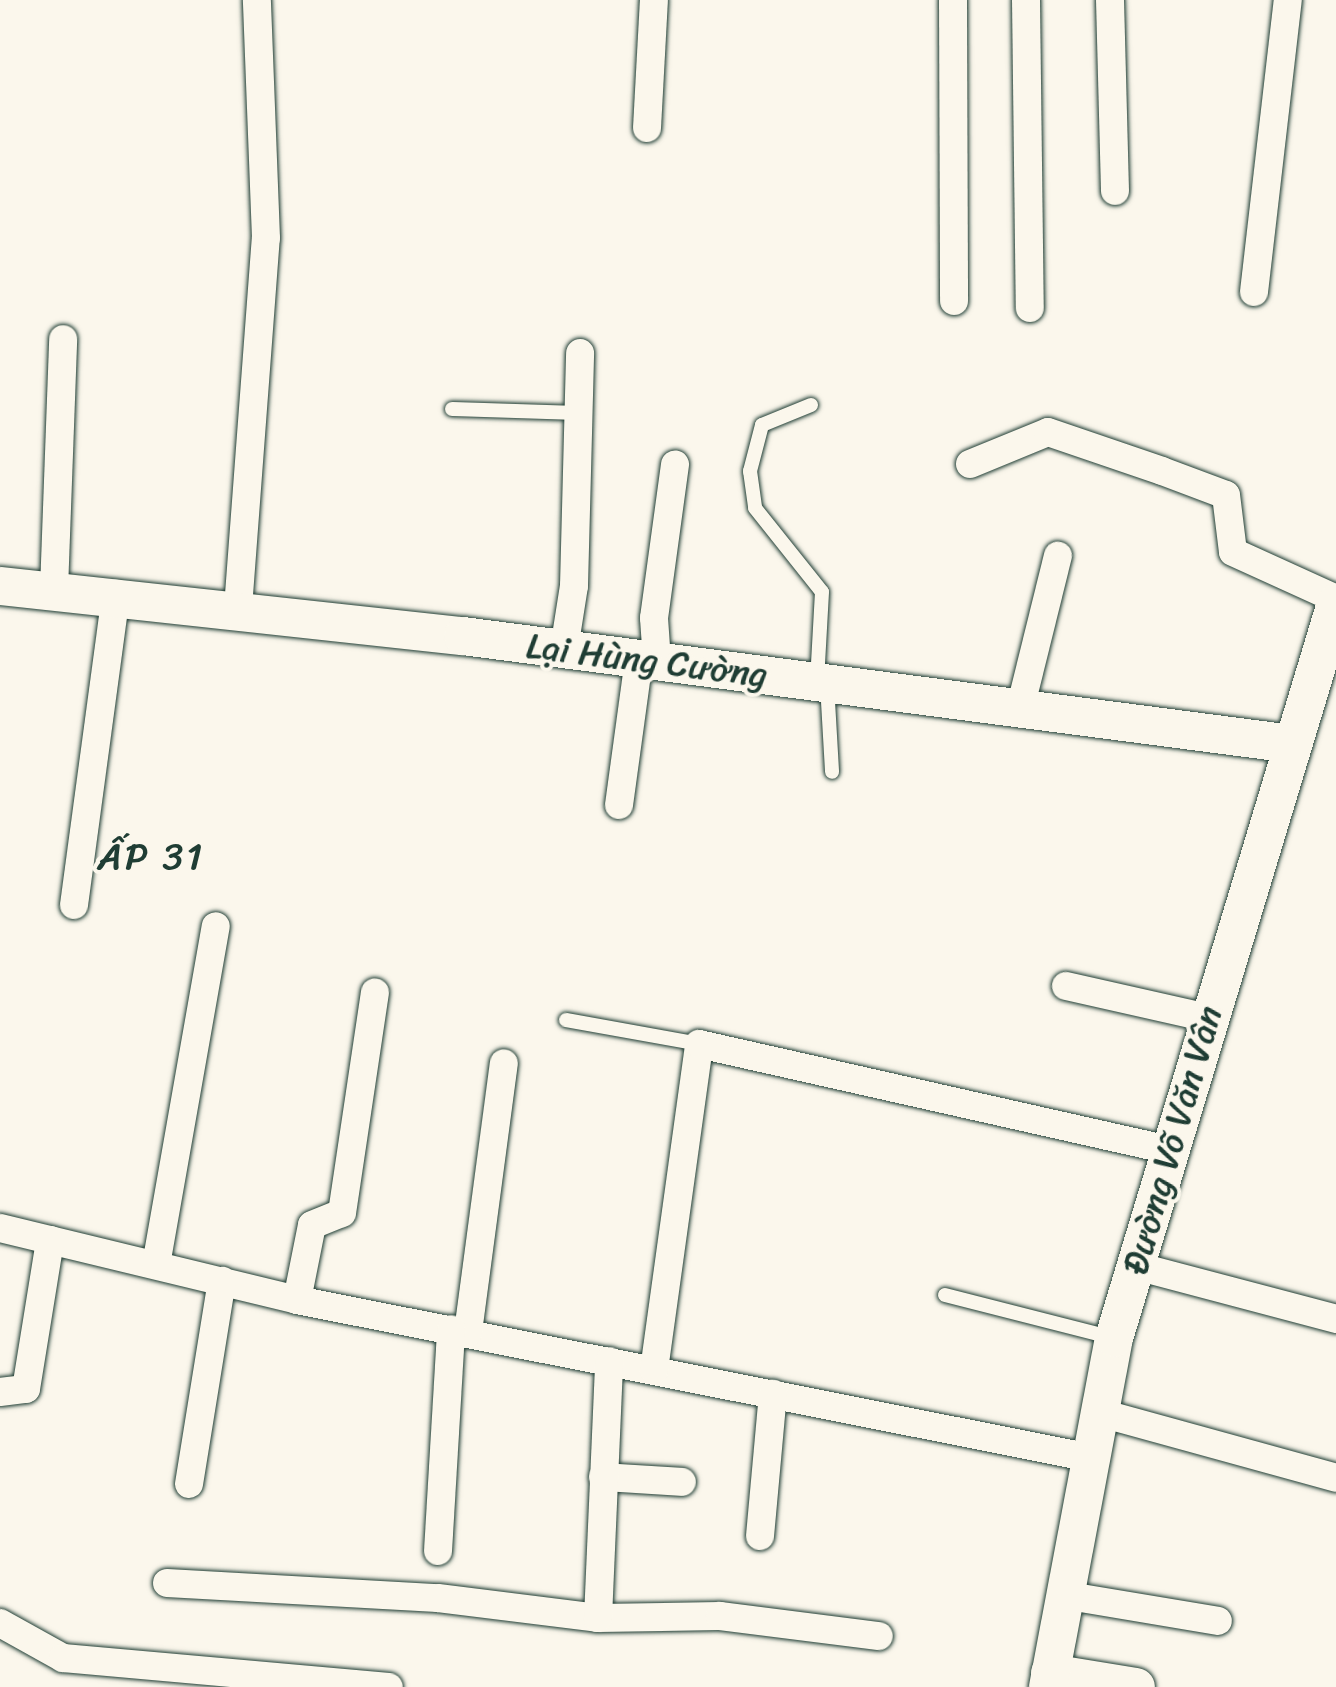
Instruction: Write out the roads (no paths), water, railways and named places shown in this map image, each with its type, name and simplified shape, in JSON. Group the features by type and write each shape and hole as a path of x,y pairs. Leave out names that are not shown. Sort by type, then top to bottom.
{"street":[{"path":"238,608 266,238 258,0"},
{"path":"647,128 654,0"},
{"path":"953,0 954,302"},
{"path":"1026,0 1030,308"},
{"path":"1110,0 1115,191"},
{"path":"1254,292 1288,0"},
{"path":"54,590 64,339"},
{"path":"564,649 580,354"},
{"path":"970,464 1048,432 1162,471 1226,495 1233,552 1336,601"},
{"path":"619,805 648,660 675,464"},
{"path":"1020,709 1058,556"},
{"name":"Lại Hùng Cường","path":"0,586 238,608 1292,744"},
{"path":"74,904 116,594"},
{"name":"Đường Võ Văn Vân","path":"1049,1680 1086,1457 1114,1338 1174,1151 1208,1018 1336,601"},
{"path":"156,1265 216,926"},
{"path":"1066,986 1208,1018"},
{"path":"297,1300 312,1225 342,1213 374,992"},
{"path":"654,1370 699,1044 1174,1151"},
{"path":"438,1551 459,1331 504,1063"},
{"path":"0,1228 297,1300 1086,1457"},
{"path":"0,1392 26,1389 50,1240"},
{"path":"1136,1266 1336,1319"},
{"path":"189,1484 222,1281"},
{"path":"598,1618 609,1360"},
{"path":"760,1536 773,1394"},
{"path":"1097,1412 1336,1478"},
{"path":"603,1477 682,1482"},
{"path":"167,1583 438,1598 598,1618 720,1616 879,1636"},
{"path":"1063,1595 1218,1621"},
{"path":"0,1622 64,1658 202,1678 370,1686"},
{"path":"1049,1680 1136,1687"}],"lane":[{"path":"811,405 762,425 750,471 755,508 822,592 822,683 832,772"},
{"path":"452,409 579,413"},
{"path":"566,1020 699,1044"},
{"path":"946,1295 1114,1338"}],"district":[{"name":"ẤP 31","path":"151,857"}]}
